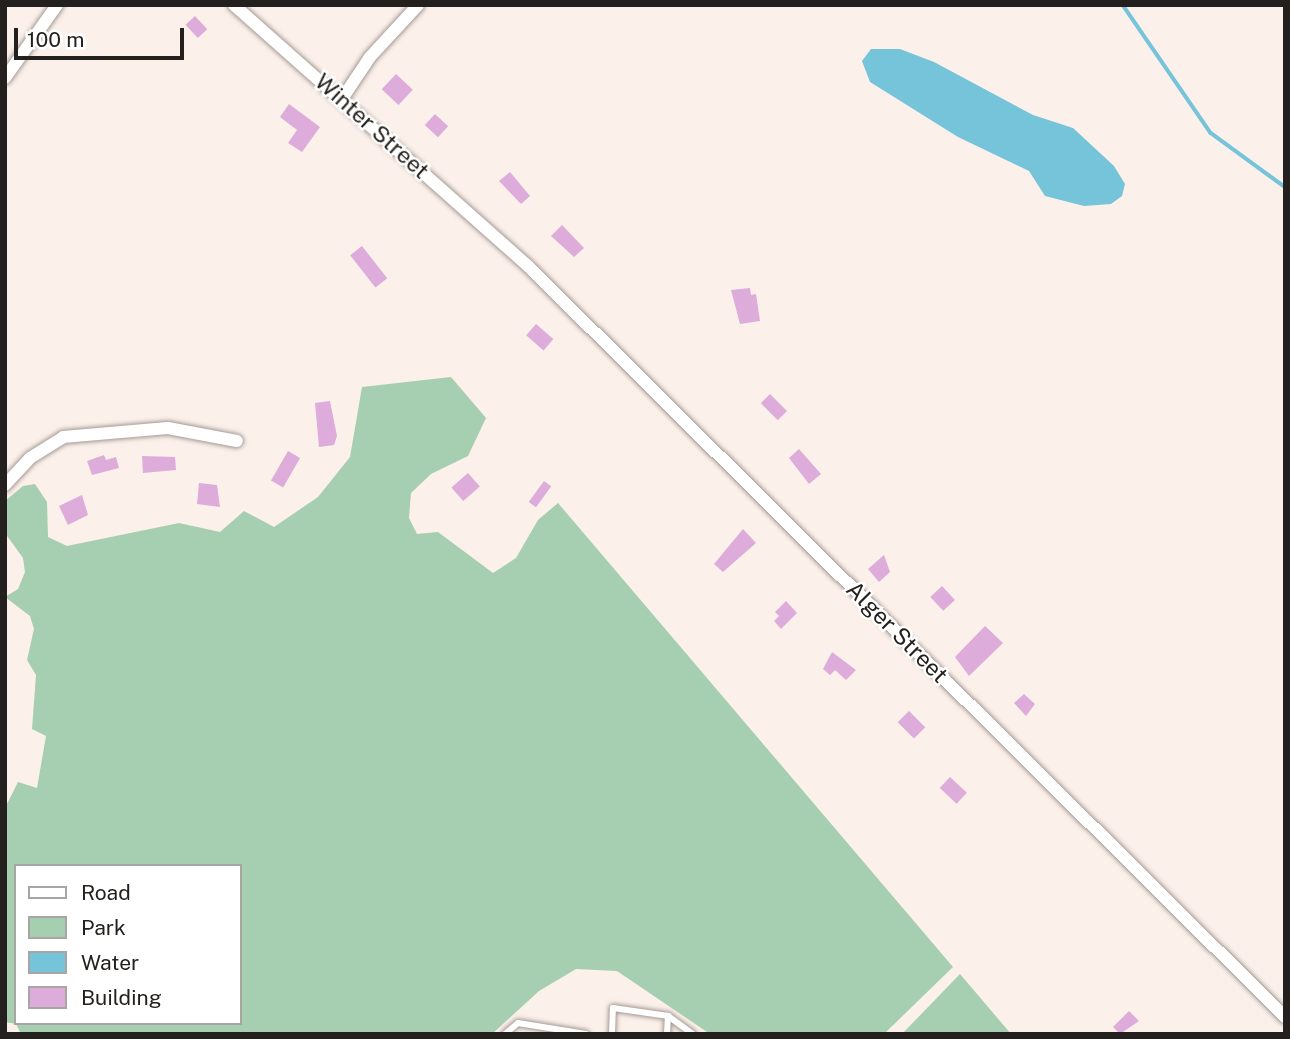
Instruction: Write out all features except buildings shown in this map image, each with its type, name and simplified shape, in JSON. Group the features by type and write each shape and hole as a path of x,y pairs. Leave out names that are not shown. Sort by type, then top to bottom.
{"street":[{"path":"5,78 57,5"},
{"name":"Winter Street","path":"234,5 508,248"},
{"path":"342,99 418,5"},
{"name":"Alger Street","path":"508,248 1285,1017"},
{"path":"5,485 30,458 63,437 168,428 237,441"}],"lane":[{"path":"612,1034 613,1008 668,1016 692,1034"},
{"path":"667,1034 668,1016"},
{"path":"505,1034 518,1023 586,1034"}],"green space":[{"path":"451,377 486,418 468,456 431,474 411,493 409,518 417,534 438,532 493,573 516,558 538,520 558,503 953,967 884,1034 710,1034 617,971 576,969 539,991 492,1034 21,1034 16,1025 242,1025 242,864 14,864 14,1024 5,1022 5,808 18,782 37,788 46,736 32,729 36,675 27,660 34,629 30,616 5,597 18,589 25,572 23,558 5,533 5,501 23,486 35,484 47,502 48,537 67,546 179,523 220,532 244,511 274,527 318,497 350,457 362,387"},
{"path":"960,974 1011,1034 903,1034 903,1033"}],"water":[{"path":"871,49 900,49 934,62 1033,115 1073,128 1114,166 1125,184 1122,196 1111,204 1084,206 1045,196 1029,171 958,137 870,82 862,61"}],"waterway":[{"path":"1123,5 1211,133 1285,187"}]}
